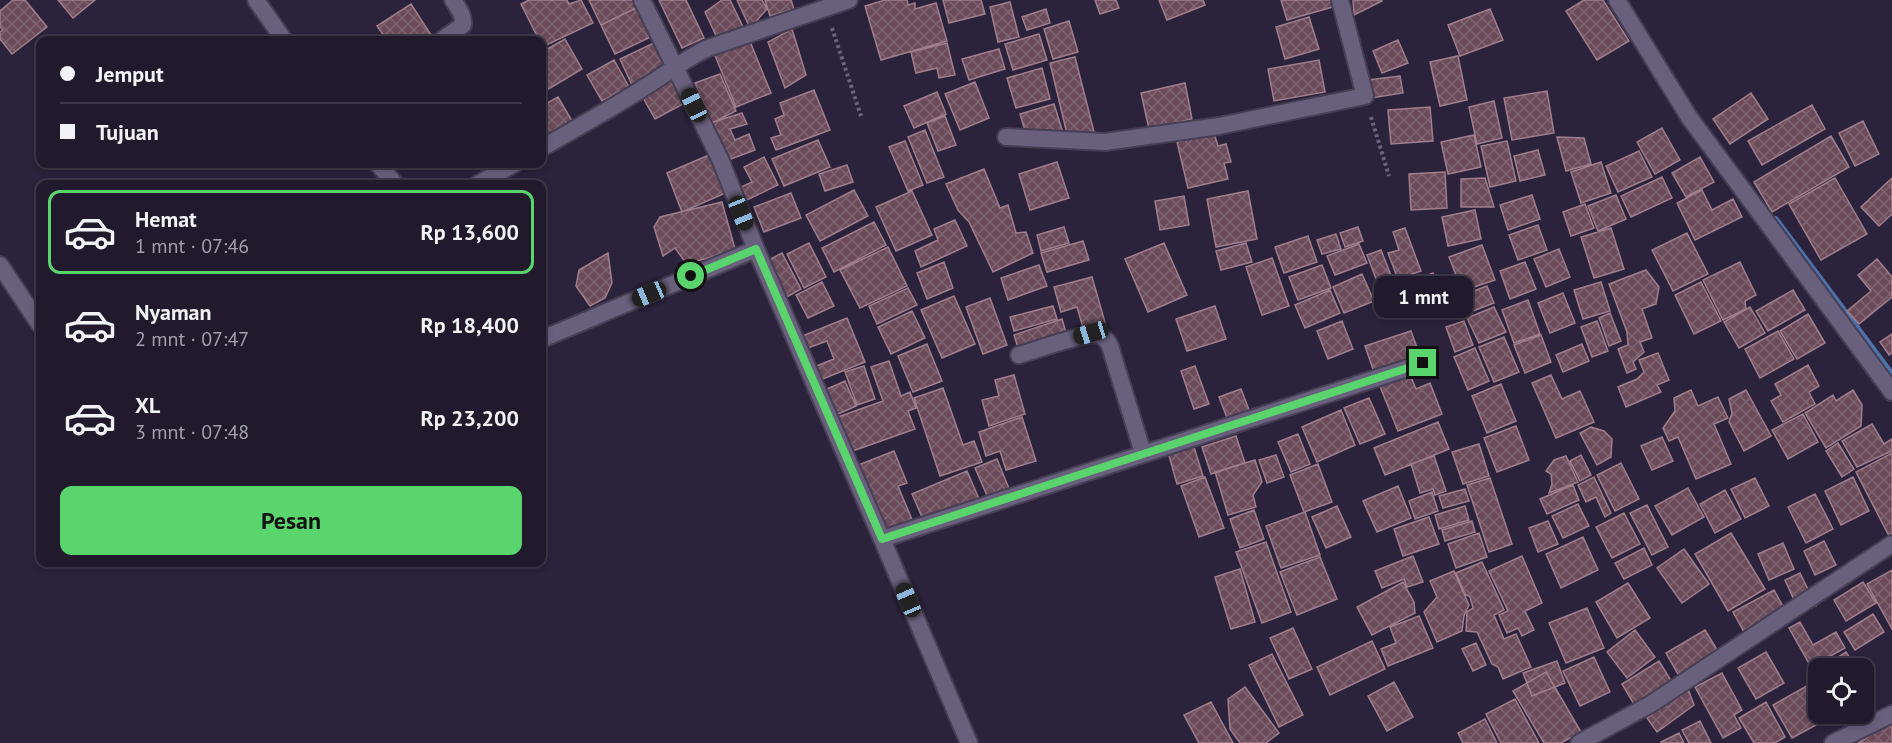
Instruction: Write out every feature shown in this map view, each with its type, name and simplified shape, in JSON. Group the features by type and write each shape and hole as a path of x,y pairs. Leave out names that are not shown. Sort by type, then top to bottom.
{"street":[{"path":"256,0 281,36"},
{"path":"448,36 463,25 460,12 453,0"},
{"path":"642,0 720,159 756,249 969,743"},
{"path":"546,142 604,113 676,68 689,57 708,48 849,0"},
{"path":"1006,137 1106,142 1219,126 1365,96 1340,0"},
{"path":"1617,0 1689,117 1892,392"},
{"path":"381,168 392,180"},
{"path":"485,180 507,168"},
{"path":"546,337 756,249"},
{"path":"0,265 36,319"},
{"path":"1019,356 1091,333 1104,337 1110,346 1143,453"},
{"path":"882,539 1423,363"},
{"path":"1579,743 1651,704 1892,544"},
{"path":"1833,743 1892,714"}],"path":[{"path":"826,8 861,116"},
{"path":"1365,96 1389,176"}],"building":[{"path":"13,0 25,0 47,27 12,54 0,39 0,32 3,30 0,27 0,11"},
{"path":"58,0 95,0 73,18"},
{"path":"529,0 567,0 569,4 581,0 593,23 546,45 546,36 537,36 521,4"},
{"path":"589,0 637,0 640,6 601,25"},
{"path":"659,0 686,0 704,38 682,48"},
{"path":"722,0 730,0 744,29 719,42 705,12"},
{"path":"737,0 762,0 767,9 750,28"},
{"path":"765,0 791,0 794,9 770,16"},
{"path":"885,0 907,0 908,5 915,3 915,9 936,3 947,41 881,60 865,6"},
{"path":"943,0 981,0 985,14 949,23"},
{"path":"1095,0 1116,0 1119,8 1100,14"},
{"path":"1159,0 1203,0 1205,5 1167,20"},
{"path":"1281,0 1331,0 1333,7 1287,20"},
{"path":"1353,0 1382,0 1382,1 1354,15"},
{"path":"1584,0 1603,0 1629,41 1597,60 1566,11"},
{"path":"1010,2 1019,37 998,42 990,7"},
{"path":"411,4 432,36 384,36 377,26"},
{"path":"640,6 655,35 615,54 601,25"},
{"path":"1046,9 1050,23 1027,30 1022,17"},
{"path":"1490,9 1503,40 1460,56 1448,25"},
{"path":"1309,17 1319,49 1285,59 1276,27"},
{"path":"1069,21 1078,52 1053,59 1044,29"},
{"path":"792,29 806,75 785,88 768,42"},
{"path":"1039,34 1047,60 1013,70 1005,44"},
{"path":"565,39 582,69 546,91 546,50"},
{"path":"749,39 771,93 736,107 714,53"},
{"path":"660,40 672,66 632,85 620,59"},
{"path":"1398,40 1408,63 1382,73 1373,51"},
{"path":"947,43 955,75 939,78 937,68 916,73 911,52"},
{"path":"999,49 1005,69 969,80 962,59"},
{"path":"1458,56 1467,100 1440,106 1430,62"},
{"path":"1075,57 1094,132 1068,138 1050,63"},
{"path":"614,60 629,87 602,101 587,75"},
{"path":"1319,60 1325,92 1274,101 1268,69"},
{"path":"1042,68 1050,99 1016,108 1007,78"},
{"path":"720,74 736,111 712,123 695,83"},
{"path":"1400,76 1403,93 1371,98 1368,80"},
{"path":"673,77 687,102 655,119 641,94"},
{"path":"975,82 989,118 960,130 945,94"},
{"path":"1185,83 1192,119 1149,129 1141,93"},
{"path":"814,90 830,130 776,150 771,138 781,135 775,119 784,115 780,103"},
{"path":"1547,91 1554,133 1512,140 1504,98"},
{"path":"937,92 946,114 914,128 904,106"},
{"path":"1751,93 1768,119 1730,144 1713,119"},
{"path":"558,97 572,121 548,136 546,132 546,104"},
{"path":"1494,101 1502,138 1477,144 1469,107"},
{"path":"1054,104 1064,136 1026,134 1020,114"},
{"path":"1812,105 1825,129 1762,165 1748,141"},
{"path":"1430,107 1433,141 1391,144 1388,110"},
{"path":"742,113 747,124 730,129 735,140 749,134 755,150 728,160 707,124"},
{"path":"945,116 956,145 938,151 927,123"},
{"path":"1863,121 1879,154 1855,166 1839,133"},
{"path":"1662,128 1680,160 1655,174 1637,142"},
{"path":"925,130 944,177 927,183 908,137"},
{"path":"1214,133 1218,146 1226,144 1231,162 1224,163 1228,179 1188,188 1177,142"},
{"path":"1474,135 1481,167 1448,174 1441,142"},
{"path":"1831,136 1849,167 1772,212 1754,182"},
{"path":"1557,137 1584,138 1591,164 1566,171"},
{"path":"818,140 830,167 784,186 772,159"},
{"path":"905,141 923,185 908,191 889,147"},
{"path":"1507,141 1516,181 1490,187 1481,146"},
{"path":"1538,150 1545,175 1520,181 1514,156"},
{"path":"1639,151 1652,177 1618,192 1606,166"},
{"path":"709,155 728,192 682,212 667,173"},
{"path":"764,157 778,185 747,200 741,187 752,182 744,167"},
{"path":"1700,157 1714,182 1686,197 1672,173"},
{"path":"1057,162 1069,198 1030,210 1019,174"},
{"path":"1601,162 1611,193 1581,203 1571,172"},
{"path":"847,165 853,182 825,191 819,174"},
{"path":"984,169 1000,208 1008,205 1016,233 1026,232 1033,253 993,272 969,222 958,210 946,184"},
{"path":"1445,172 1447,208 1411,210 1409,174"},
{"path":"1662,177 1672,198 1631,217 1621,196"},
{"path":"1485,178 1494,207 1461,207 1461,179"},
{"path":"1835,178 1867,234 1821,260 1789,204"},
{"path":"1892,178 1892,214 1879,226 1861,207"},
{"path":"854,190 868,216 820,241 806,215"},
{"path":"1702,190 1712,210 1733,199 1742,217 1695,240 1677,203"},
{"path":"912,191 932,235 896,251 876,207"},
{"path":"1248,191 1257,239 1216,247 1207,199"},
{"path":"791,193 801,218 764,232 754,207"},
{"path":"1532,195 1540,219 1508,230 1500,205"},
{"path":"1616,195 1626,219 1598,231 1588,206"},
{"path":"1184,196 1189,225 1160,230 1155,201"},
{"path":"722,202 735,249 686,263 675,248 663,256 654,227 660,217"},
{"path":"1585,204 1594,228 1571,236 1563,212"},
{"path":"1475,210 1481,239 1448,246 1442,217"},
{"path":"955,220 967,246 921,267 915,251 938,240 934,229"},
{"path":"874,222 886,245 834,272 822,248"},
{"path":"1538,225 1547,250 1518,260 1509,235"},
{"path":"1064,227 1069,243 1041,251 1037,235"},
{"path":"1358,227 1363,241 1345,247 1340,233"},
{"path":"1405,228 1421,271 1398,279 1388,253 1399,250 1393,232"},
{"path":"1611,228 1624,269 1594,278 1581,237"},
{"path":"1687,233 1708,274 1673,291 1652,250"},
{"path":"1336,234 1341,249 1322,254 1317,240"},
{"path":"1308,236 1317,262 1284,273 1275,247"},
{"path":"1083,241 1089,260 1047,272 1041,253"},
{"path":"809,243 826,277 804,288 787,254"},
{"path":"1164,243 1187,295 1148,312 1125,259"},
{"path":"1246,243 1252,262 1221,270 1216,251"},
{"path":"1359,244 1367,263 1335,275 1327,256"},
{"path":"1482,245 1495,280 1462,291 1449,257"},
{"path":"888,247 907,286 860,308 840,270"},
{"path":"1559,249 1570,277 1546,287 1534,259"},
{"path":"1381,250 1392,278 1378,284 1367,255"},
{"path":"608,253 612,283 605,298 590,306 576,286 579,270"},
{"path":"782,253 801,289 785,298 765,262"},
{"path":"1272,258 1289,306 1262,315 1246,267"},
{"path":"1877,259 1892,277 1892,297 1859,324 1847,311 1871,291 1858,275"},
{"path":"944,262 953,288 927,299 917,273"},
{"path":"1525,262 1536,289 1510,299 1500,271"},
{"path":"1740,262 1756,295 1745,301 1746,309 1723,320 1703,280"},
{"path":"1039,265 1047,286 1008,300 1001,278"},
{"path":"1322,265 1331,288 1298,300 1289,277"},
{"path":"1646,270 1659,287 1656,304 1642,309 1652,338 1640,342 1644,352 1633,362 1636,369 1627,373 1618,349 1628,345 1627,332 1609,284"},
{"path":"1433,273 1442,295 1387,316 1379,294"},
{"path":"1362,274 1374,301 1344,313 1333,287"},
{"path":"1092,277 1106,326 1084,331 1077,307 1061,312 1054,287"},
{"path":"822,282 834,306 808,318 796,295"},
{"path":"1601,282 1610,311 1583,319 1574,290"},
{"path":"1701,282 1721,321 1694,334 1675,295"},
{"path":"1487,286 1494,303 1465,314 1458,297"},
{"path":"908,288 917,305 877,324 869,306"},
{"path":"1330,290 1340,313 1305,328 1295,305"},
{"path":"1793,290 1805,310 1768,331 1756,311"},
{"path":"1563,293 1575,323 1550,333 1538,303"},
{"path":"954,296 975,344 942,358 921,310"},
{"path":"990,298 1007,345 983,354 966,307"},
{"path":"1528,300 1540,334 1514,343 1502,310"},
{"path":"1053,306 1057,319 1014,331 1010,317"},
{"path":"1215,306 1226,339 1187,351 1176,319"},
{"path":"1494,307 1506,332 1479,343 1467,318"},
{"path":"1750,307 1765,333 1739,348 1724,322"},
{"path":"912,311 925,338 891,354 878,327"},
{"path":"1610,313 1621,341 1609,346 1599,318"},
{"path":"1808,314 1825,343 1797,359 1780,331"},
{"path":"847,318 865,362 820,380 814,367 834,359 827,341 805,349 800,337"},
{"path":"1062,319 1067,336 1019,351 1014,335"},
{"path":"1342,321 1353,349 1328,359 1317,331"},
{"path":"1464,321 1473,345 1455,352 1446,327"},
{"path":"1597,321 1608,351 1592,357 1581,327"},
{"path":"1411,331 1421,359 1375,375 1365,346"},
{"path":"1778,331 1794,359 1760,378 1745,349"},
{"path":"1892,334 1892,353 1889,355 1880,342"},
{"path":"1541,335 1551,362 1525,373 1514,345"},
{"path":"1504,337 1519,372 1494,382 1479,347"},
{"path":"927,344 942,381 913,392 898,356"},
{"path":"1582,344 1589,361 1563,372 1556,355"},
{"path":"1475,348 1489,381 1468,390 1454,357"},
{"path":"1658,353 1669,380 1657,385 1661,392 1626,407 1618,387 1637,379 1644,372 1639,360"},
{"path":"889,361 901,396 910,392 916,408 908,411 915,429 847,453 835,418 883,401 871,367"},
{"path":"1808,365 1819,386 1809,392 1815,404 1783,422 1771,401 1781,395 1775,384"},
{"path":"864,366 875,399 857,405 845,372"},
{"path":"1195,366 1209,404 1194,409 1181,371"},
{"path":"1409,372 1416,389 1430,383 1442,414 1398,431 1379,384"},
{"path":"1014,375 1025,414 989,426 982,400 999,396 995,380"},
{"path":"1551,375 1562,399 1580,391 1594,422 1556,438 1532,383"},
{"path":"845,381 856,406 836,415 825,390"},
{"path":"1501,384 1516,421 1487,433 1472,396"},
{"path":"943,388 963,445 974,441 982,462 940,476 914,398"},
{"path":"1241,389 1251,415 1229,423 1219,397"},
{"path":"1691,390 1698,406 1718,397 1728,418 1714,424 1731,464 1696,479 1678,437 1669,441 1663,428 1675,411 1674,398"},
{"path":"1746,390 1771,436 1744,451 1729,422 1732,413 1729,399"},
{"path":"1853,390 1862,405 1861,426 1826,448 1805,413 1833,395 1836,401"},
{"path":"1369,398 1385,434 1360,444 1344,408"},
{"path":"1341,410 1355,445 1317,462 1302,427"},
{"path":"1803,414 1818,442 1788,459 1772,430"},
{"path":"1022,417 1036,461 1006,470 1000,451 986,456 979,432"},
{"path":"1438,422 1449,449 1385,475 1374,448"},
{"path":"1872,424 1884,444 1892,439 1892,451 1857,467 1842,441"},
{"path":"1516,426 1529,460 1497,472 1484,438"},
{"path":"1591,427 1604,431 1612,439 1611,457 1597,465 1580,433"},
{"path":"1298,434 1310,464 1291,472 1278,442"},
{"path":"1236,436 1245,463 1211,474 1202,447"},
{"path":"1662,437 1673,461 1652,470 1641,446"},
{"path":"1838,443 1854,469 1842,477 1826,451"},
{"path":"1193,444 1203,476 1177,484 1168,452"},
{"path":"1479,444 1489,476 1463,484 1452,452"},
{"path":"894,451 907,483 898,486 913,522 884,533 856,466"},
{"path":"1892,453 1892,534 1889,536 1856,472"},
{"path":"1276,455 1284,477 1267,483 1259,460"},
{"path":"1581,455 1591,475 1580,481 1570,461"},
{"path":"1434,456 1446,491 1435,495 1433,489 1420,493 1411,464"},
{"path":"1566,456 1578,482 1549,493 1552,484 1551,474 1546,471 1554,460"},
{"path":"997,459 1010,491 989,500 975,468"},
{"path":"1255,460 1262,482 1253,495 1256,507 1228,515 1215,472"},
{"path":"1621,463 1639,499 1615,511 1597,475"},
{"path":"1318,464 1332,502 1304,512 1290,475"},
{"path":"967,471 980,501 925,524 912,494"},
{"path":"1205,477 1224,528 1199,537 1181,486"},
{"path":"1594,477 1611,513 1605,517 1596,497 1586,502 1578,485"},
{"path":"1853,477 1869,511 1841,525 1825,491"},
{"path":"1490,478 1512,544 1489,552 1467,485"},
{"path":"1755,478 1769,506 1745,518 1731,489"},
{"path":"1573,485 1579,500 1547,514 1540,499"},
{"path":"1398,486 1411,518 1377,532 1363,501"},
{"path":"1688,488 1704,517 1672,535 1655,506"},
{"path":"1465,489 1469,501 1443,508 1439,496"},
{"path":"1725,490 1741,519 1715,533 1700,504"},
{"path":"1432,492 1438,511 1415,519 1409,501"},
{"path":"1815,494 1833,529 1806,543 1788,507"},
{"path":"1578,504 1589,526 1563,538 1552,516"},
{"path":"1647,505 1668,547 1652,555 1630,513"},
{"path":"1337,506 1351,537 1326,548 1312,517"},
{"path":"1465,506 1469,520 1439,529 1435,515"},
{"path":"1254,510 1264,539 1240,548 1230,519"},
{"path":"1305,512 1320,555 1281,568 1266,526"},
{"path":"1624,513 1640,544 1612,558 1596,527"},
{"path":"1429,517 1439,544 1403,556 1394,529"},
{"path":"1472,521 1475,532 1445,541 1442,530"},
{"path":"1548,521 1558,544 1538,552 1529,528"},
{"path":"1479,533 1487,557 1456,568 1448,544"},
{"path":"1731,533 1765,589 1728,611 1695,554"},
{"path":"1583,537 1598,570 1561,588 1546,554"},
{"path":"1824,541 1836,565 1815,575 1804,551"},
{"path":"1266,542 1291,612 1262,623 1236,552"},
{"path":"1783,543 1794,569 1769,580 1758,554"},
{"path":"1644,548 1652,565 1624,579 1615,563"},
{"path":"1684,549 1709,584 1682,603 1657,568"},
{"path":"1413,556 1423,582 1407,587 1404,579 1382,588 1375,571"},
{"path":"1522,556 1542,603 1525,611 1534,630 1522,636 1518,628 1507,633 1499,615 1508,611 1489,571"},
{"path":"1320,557 1337,599 1297,615 1280,572"},
{"path":"1482,562 1504,610 1494,615 1504,639 1516,634 1531,667 1503,679 1498,667 1492,664 1477,632 1466,631 1467,612 1473,608 1470,597 1465,594 1456,573"},
{"path":"1240,569 1255,622 1231,629 1215,577"},
{"path":"1892,570 1892,629 1867,584"},
{"path":"1454,571 1469,605 1464,616 1462,631 1437,642 1424,612 1437,597 1430,581"},
{"path":"1800,573 1816,606 1800,613 1785,580"},
{"path":"1403,582 1414,602 1415,613 1372,635 1357,607"},
{"path":"1863,582 1876,603 1846,621 1834,600"},
{"path":"1628,583 1650,618 1617,638 1596,602"},
{"path":"1774,590 1791,621 1750,643 1733,612"},
{"path":"1587,608 1604,648 1566,663 1549,623"},
{"path":"1873,614 1884,632 1855,650 1844,632"},
{"path":"1419,616 1433,648 1388,666 1381,649 1396,643 1390,627"},
{"path":"1800,622 1813,645 1836,632 1845,648 1827,658 1808,658 1808,662 1789,628"},
{"path":"1293,628 1312,669 1289,679 1270,638"},
{"path":"1635,630 1655,657 1627,678 1607,652"},
{"path":"1705,630 1719,653 1679,676 1666,653"},
{"path":"1372,641 1385,669 1330,695 1317,667"},
{"path":"1476,643 1486,665 1473,671 1462,649"},
{"path":"1766,652 1784,683 1756,699 1738,668"},
{"path":"1846,652 1850,658 1836,658"},
{"path":"1272,654 1303,715 1279,727 1249,665"},
{"path":"1594,657 1610,692 1580,706 1563,671"},
{"path":"1557,661 1565,683 1532,696 1523,673"},
{"path":"1659,661 1673,684 1635,706 1622,684"},
{"path":"1546,672 1581,732 1561,743 1544,743 1513,691"},
{"path":"1722,673 1742,710 1734,715 1741,728 1723,738 1695,687"},
{"path":"1394,682 1413,717 1387,731 1368,696"},
{"path":"1808,685 1808,724 1818,724 1792,738 1773,705"},
{"path":"1245,687 1279,733 1266,743 1240,743 1230,729 1228,699"},
{"path":"1688,689 1694,705 1657,732 1647,718"},
{"path":"1515,699 1539,743 1501,743 1486,714"},
{"path":"1211,702 1233,743 1199,743 1184,715"},
{"path":"1766,702 1785,737 1775,743 1754,743 1739,718"},
{"path":"1485,719 1497,743 1463,743 1458,733"},
{"path":"1700,721 1711,743 1689,743 1682,730"},
{"path":"1892,721 1892,743 1858,743"},
{"path":"1679,733 1684,743 1661,742"}],"waterway":[{"path":"1775,220 1892,376"}],"route":[{"path":"691,276 756,249 882,539 1423,363"}]}
